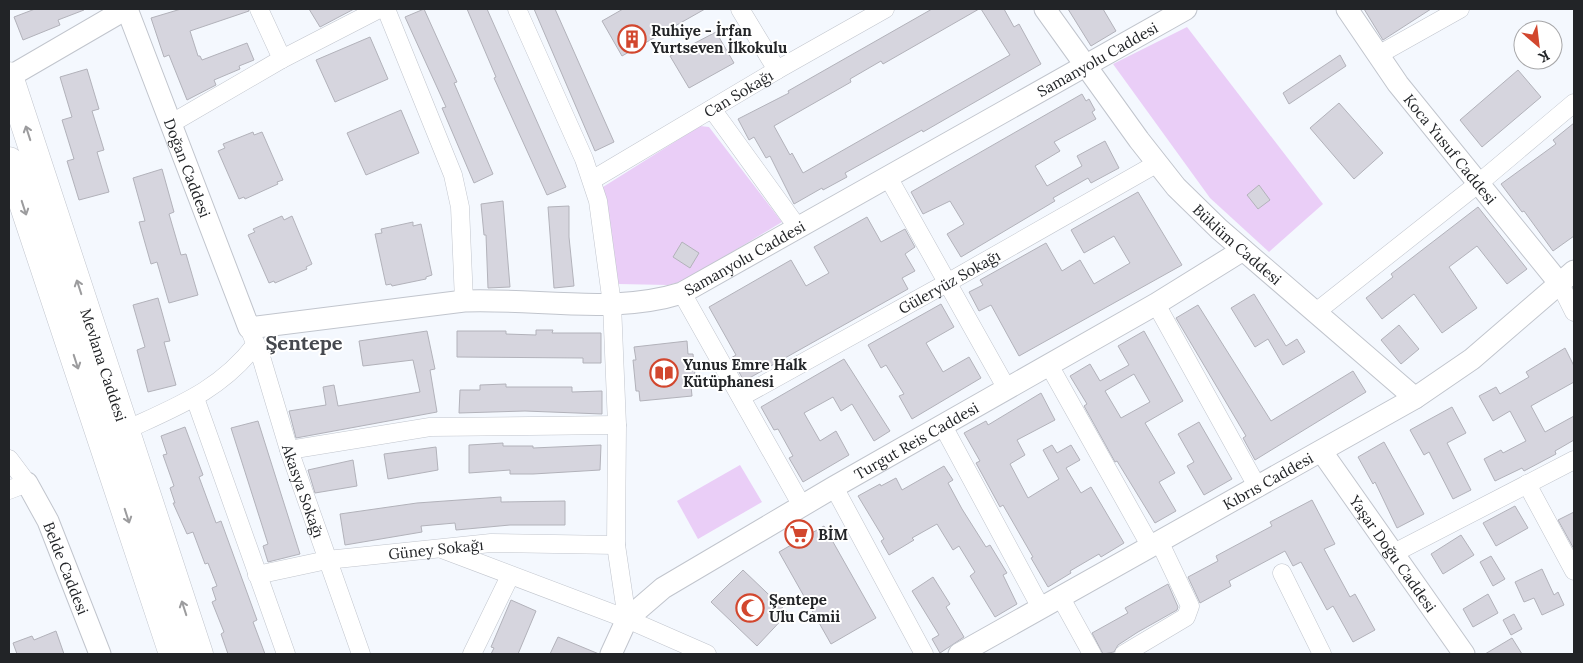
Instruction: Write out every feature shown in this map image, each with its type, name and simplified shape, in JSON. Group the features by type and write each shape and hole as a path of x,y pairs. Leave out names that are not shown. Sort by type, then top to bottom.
{"main road":[{"name":"Mevlana Caddesi","path":"9,76 199,654"},
{"name":"Mevlana Caddesi","path":"9,161 173,654"}],"street":[{"path":"9,76 126,9"},
{"name":"Doğan Caddesi","path":"126,9 172,123 226,271 253,336"},
{"path":"259,9 282,59"},
{"path":"172,123 282,59 379,9"},
{"path":"386,9 454,175 459,194 464,301"},
{"path":"517,9 592,180 598,202 612,304 617,425 616,545 627,619"},
{"path":"740,9 777,70"},
{"name":"Can Sokağı","path":"592,180 777,70 885,9"},
{"name":"Büklüm Caddesi","path":"1045,9 1156,164 1176,187 1243,250 1415,398"},
{"name":"Samanyolu Caddesi","path":"253,336 464,301 644,303 682,293 1186,9"},
{"name":"Koca Yusuf Caddesi","path":"1347,9 1378,55 1479,183 1567,277"},
{"path":"1378,55 1460,9"},
{"path":"1316,312 1479,183 1574,103"},
{"path":"712,108 798,228"},
{"name":"Güleryüz Sokağı","path":"741,397 1156,164"},
{"path":"888,177 1007,389"},
{"name":"Turgut Reis Caddesi","path":"611,654 627,619 663,588 834,487 1156,304 1243,250"},
{"path":"1567,277 1574,312"},
{"name":"Kıbrıs Caddesi","path":"959,654 1258,488 1415,398 1472,359 1567,277"},
{"path":"682,293 802,506"},
{"path":"1156,304 1258,488"},
{"path":"126,430 195,398 230,374 253,336"},
{"name":"Akasya Sokağı","path":"253,336 289,450 361,654"},
{"path":"1049,366 1190,606 1186,616 1124,654"},
{"path":"195,398 286,654"},
{"path":"289,450 430,427 617,425"},
{"path":"943,426 1041,608"},
{"name":"Yaşar Doğu Caddesi","path":"1322,452 1464,654"},
{"path":"9,459 18,486"},
{"path":"1394,553 1574,460"},
{"path":"1527,484 1574,571"},
{"name":"Belde Caddesi","path":"18,486 48,521 100,654"},
{"path":"834,487 924,654"},
{"name":"Güney Sokağı","path":"257,575 327,560 491,543 616,545"},
{"path":"437,548 627,619 707,654"},
{"path":"1282,573 1322,654"},
{"path":"472,654 510,576"},
{"path":"1061,598 1092,654"}],"shaded area":[{"path":"1187,27 1323,204 1269,252 1210,198 1113,64"},
{"path":"700,126 709,127 782,222 684,281 668,285 618,284 603,187"},
{"path":"740,465 762,502 698,539 677,501"}],"building":[{"path":"35,9 84,10 58,20 60,25 23,40 14,17"},
{"path":"181,9 248,9 249,11 190,31 198,56 202,60 247,43 254,60 239,66 240,69 214,80 216,85 187,100 169,55 164,57 151,18"},
{"path":"309,9 354,9 320,27"},
{"path":"424,9 457,82 454,83 493,174 474,183 442,108 446,107 405,17"},
{"path":"467,9 487,9 566,187 547,195 494,78 496,77"},
{"path":"534,9 555,9 614,142 595,151"},
{"name":"Ruhiye - İrfan Yurtseven İlkokulu","path":"623,9 705,9 622,56 602,21"},
{"path":"932,9 979,9 883,64 881,61 850,79 851,82 774,126 790,155 792,153 803,173 1010,55 981,9 1004,9 1014,27 1019,24 1041,64 923,132 922,130 845,173 847,177 823,190 822,188 794,204 770,156 766,158 754,137 749,140 738,119 789,93 788,91"},
{"path":"1068,9 1103,9 1116,31 1091,46"},
{"path":"1364,9 1431,9 1383,40"},
{"path":"716,32 734,63 689,88 670,56"},
{"path":"370,37 388,79 335,102 316,60"},
{"path":"1340,55 1346,66 1289,104 1283,93"},
{"path":"87,69 99,109 92,111 104,150 97,152 109,192 79,200 67,161 74,159 62,120 72,117 60,77"},
{"path":"1518,70 1541,97 1482,147 1460,120"},
{"path":"1082,94 1086,101 1089,99 1095,110 1092,112 1096,119 1054,142 1060,151 1035,166 1047,186 1082,166 1077,156 1105,141 1119,168 1091,183 1088,178 1053,198 1055,201 961,257 947,234 964,224 950,201 923,214 911,192"},
{"path":"1339,103 1383,153 1354,179 1310,128"},
{"path":"401,110 419,153 366,175 347,133"},
{"path":"1574,123 1574,236 1553,251 1524,211 1522,212 1501,184 1556,144 1553,140"},
{"path":"253,132 254,135 262,132 283,180 245,199 244,197 239,199 218,151 225,148 223,144"},
{"path":"162,169 174,212 169,214 181,255 186,254 198,295 169,303 157,262 151,264 139,222 145,221 133,178"},
{"path":"1259,185 1270,200 1258,209 1247,195"},
{"path":"1138,192 1182,265 1019,356 991,305 979,311 969,292 983,285 980,280 1046,243 1062,271 1080,260 1094,284 1130,263 1114,236 1084,253 1071,230"},
{"path":"503,201 510,287 488,288 486,235 484,235 481,204"},
{"path":"569,206 569,237 574,286 554,288 548,207"},
{"path":"1478,207 1527,269 1507,284 1477,246 1449,267 1477,308 1442,333 1414,294 1382,319 1366,298 1393,277 1391,274"},
{"path":"282,216 284,220 292,216 312,264 306,267 307,269 275,283 274,281 269,283 248,235 255,232 253,229"},
{"path":"867,217 881,242 905,229 915,247 905,254 915,271 902,278 908,289 744,381 731,358 736,355 709,307 791,260 806,286 829,273 814,247"},
{"path":"413,222 413,226 421,224 432,275 426,277 426,279 392,286 391,284 386,285 375,234 382,233 381,229"},
{"path":"682,242 699,253 690,268 673,257"},
{"path":"1254,294 1286,346 1297,339 1305,352 1283,365 1268,339 1255,347 1231,308"},
{"path":"158,298 170,341 164,342 176,385 148,392 137,350 145,347 133,305"},
{"path":"941,304 954,327 926,343 943,372 969,357 981,378 912,419 899,396 904,394 886,365 881,368 868,345"},
{"path":"1198,305 1271,421 1353,371 1366,392 1255,460 1243,438 1246,436 1176,318"},
{"path":"1399,325 1419,349 1401,364 1381,340"},
{"path":"536,330 553,330 552,333 601,333 601,363 583,363 583,358 457,357 457,331 506,331 506,334 536,335"},
{"path":"427,331 435,369 430,370 437,412 296,438 289,411 326,405 323,387 334,385 338,406 420,392 413,360 363,366 359,341"},
{"path":"1144,331 1183,401 1145,423 1175,473 1159,482 1176,511 1155,523 1117,461 1115,462 1084,406 1087,404 1070,376 1090,364 1100,381 1129,365 1118,346","holes":["1134,374 1150,402 1121,418 1105,391"]},
{"name":"Yunus Emre Halk Kütüphanesi","path":"687,341 688,354 693,354 696,386 691,386 692,396 640,401 639,391 636,391 633,360 636,360 634,347"},
{"path":"1565,348 1574,366 1574,382 1531,406 1545,432 1574,416 1574,440 1555,451 1556,454 1524,471 1522,468 1495,481 1484,459 1501,450 1503,453 1526,441 1510,411 1493,421 1479,396 1496,387 1500,394 1529,377 1526,372"},
{"path":"844,359 890,431 874,441 852,404 841,411 833,397 804,413 820,441 836,431 849,455 803,482 789,458 793,456 778,429 774,430 761,407"},
{"path":"506,384 506,387 572,387 572,392 602,391 602,414 525,411 459,413 460,390 480,390 480,385"},
{"path":"1041,393 1055,420 1017,440 1025,455 1010,464 1028,498 1059,479 1043,450 1052,445 1057,453 1071,445 1080,460 1066,468 1081,493 1091,487 1124,543 1101,557 1099,554 1048,587 1003,505 1000,507 976,463 980,461 964,433 986,421 988,425"},
{"path":"1452,407 1466,433 1447,443 1471,490 1453,499 1429,452 1424,455 1410,430"},
{"path":"258,421 300,554 268,562 263,546 268,544 231,428"},
{"path":"1199,422 1232,479 1204,495 1187,466 1194,462 1178,434"},
{"path":"185,427 203,475 199,477 216,523 221,521 257,620 253,622 265,654 228,654 221,634 224,632 212,602 216,600 212,588 217,586 208,563 205,564 193,532 187,534 173,503 175,503 170,488 174,486 163,455 167,454 161,436"},
{"path":"1384,442 1424,514 1397,528 1375,482 1373,484 1358,457"},
{"path":"503,443 503,446 533,446 533,448 601,445 600,470 533,474 510,474 510,470 469,473 469,445"},
{"path":"436,447 438,470 388,479 384,454"},
{"path":"353,460 357,486 315,493 308,470"},
{"path":"944,466 953,480 948,483 962,509 986,547 990,545 1007,573 1003,575 1017,604 995,617 970,576 975,572 959,546 953,550 937,524 912,538 914,540 889,555 881,541 884,539 858,496 896,478 902,490"},
{"path":"501,497 501,502 565,501 565,525 510,525 456,530 455,523 421,526 422,532 345,545 340,514 417,503"},
{"path":"1312,500 1335,544 1324,549 1350,597 1355,594 1375,630 1353,642 1333,606 1327,610 1301,562 1293,566 1285,551 1229,581 1231,586 1200,603 1188,577 1218,561 1216,556 1272,526 1270,522"},
{"path":"1515,506 1528,528 1496,546 1483,523"},
{"path":"1574,512 1574,549 1558,520"},
{"path":"824,526 876,618 831,644 779,552"},
{"path":"1461,535 1474,555 1443,574 1431,554"},
{"path":"1491,556 1505,579 1493,586 1480,562"},
{"path":"1542,569 1554,595 1558,592 1564,605 1542,615 1534,598 1524,602 1515,582"},
{"name":"Şentepe Ulu Camii","path":"743,570 788,613 757,646 711,602"},
{"path":"933,577 950,604 946,607 964,637 940,653 932,639 939,635 912,591"},
{"path":"1168,584 1178,607 1177,610 1118,645 1114,652 1103,654 1092,633 1128,613 1125,608"},
{"path":"1488,594 1498,613 1473,627 1463,609"},
{"path":"511,600 536,611 518,654 491,654 494,648 491,647"},
{"path":"1514,614 1522,629 1511,635 1503,620"},
{"path":"56,631 64,654 17,654 13,643 32,636 34,640"},
{"path":"558,637 599,654 550,654"},
{"path":"1512,638 1522,654 1485,654"}],"place":[{"name":"Ruhiye - İrfan Yurtseven İlkokulu","path":"632,39"},
{"name":"Yunus Emre Halk Kütüphanesi","path":"664,373"},
{"name":"BİM","path":"799,534"},
{"name":"Şentepe Ulu Camii","path":"750,608"}],"district":[{"name":"Şentepe","path":"304,342"}]}
